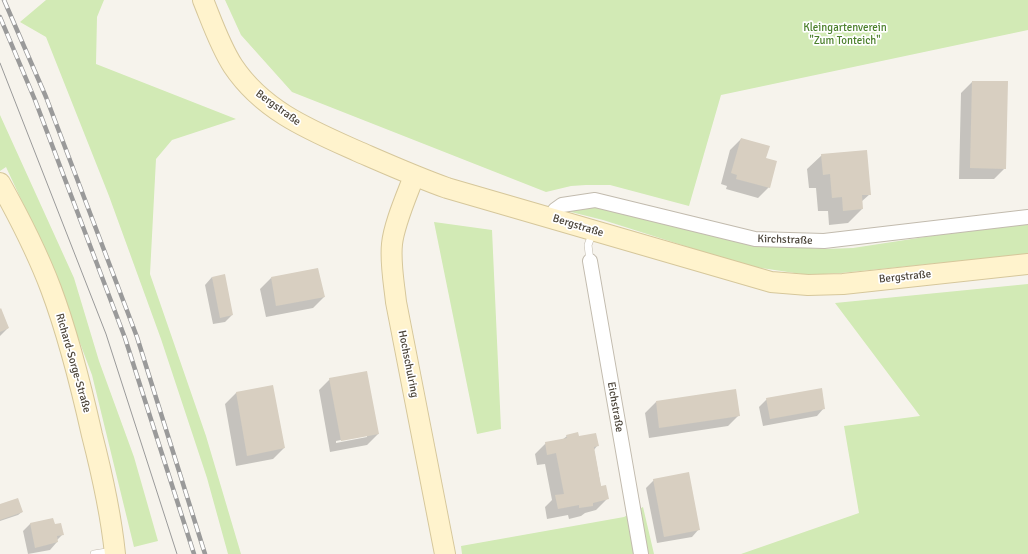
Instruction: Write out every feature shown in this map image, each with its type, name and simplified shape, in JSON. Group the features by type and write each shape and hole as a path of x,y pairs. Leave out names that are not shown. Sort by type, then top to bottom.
{"street":[{"name":"Bergstraße","path":"203,0 223,48 233,67 253,90 274,108 301,126 414,176 476,197 772,282 808,285 843,284 1028,264"},
{"name":"Hochschulring","path":"414,176 400,214 392,243 391,263 396,302 445,554"},
{"name":"Richard-Sorge-Straße","path":"0,182 39,260 51,289 71,350 101,470 115,552"},
{"name":"Kirchstraße","path":"552,218 555,210 562,205 595,200 755,239 824,241 881,236 1028,217"},
{"name":"Eichstraße","path":"590,260 641,554"}],"lane":[{"path":"590,260 588,245 593,230"},
{"path":"94,554 115,552"}],"green space":[{"path":"46,0 104,0 97,17 96,64 236,119 172,140 156,159 150,274 206,436 241,554 228,554 207,478 161,339 109,196 46,37 20,22"},
{"name":"Kleingartenverein \"Zum Tonteich\"","path":"225,0 1028,0 1028,30 721,95 689,206 610,185 571,186 546,192 292,92 241,35"},
{"path":"0,115 74,278 99,361 134,457 158,541 134,547 92,375 47,255 6,167 0,171"},
{"path":"595,203 756,245 825,249 853,248 1003,225 1028,223 1028,254 808,275 748,266 603,220 571,212 568,207"},
{"path":"434,222 492,230 501,429 477,434"},
{"path":"1028,284 1028,554 741,554 859,513 844,426 920,416 835,303"},
{"path":"643,507 654,554 462,554 461,546 624,517"}],"building":[{"path":"972,81 1008,81 1006,169 970,168"},
{"path":"741,138 770,146 766,158 777,161 770,188 736,179 737,175 731,173"},
{"path":"867,150 871,195 862,195 863,209 843,211 842,197 832,198 830,174 823,175 821,154"},
{"path":"318,268 325,297 276,306 271,277"},
{"path":"225,274 233,315 220,318 212,277"},
{"path":"1,308 9,328 0,332 0,309"},
{"path":"367,371 379,434 341,441 329,378"},
{"path":"273,385 285,448 247,456 236,392"},
{"path":"822,388 825,409 770,419 766,398"},
{"path":"736,389 740,416 659,428 656,401"},
{"path":"578,432 579,436 596,433 599,446 594,447 601,486 606,485 609,499 593,503 593,506 579,508 579,505 558,509 555,495 564,494 556,453 547,455 545,442 567,438 566,435"},
{"path":"689,472 700,530 664,537 653,479"},
{"path":"18,498 23,512 0,520 0,504"},
{"path":"53,518 55,524 61,523 64,535 57,536 58,542 35,548 30,523"}],"tram line":[{"path":"0,63 106,334 177,554"}],"railway":[{"path":"4,0 46,97 137,337 205,554"},
{"path":"0,17 35,100 125,338 194,554"}]}
